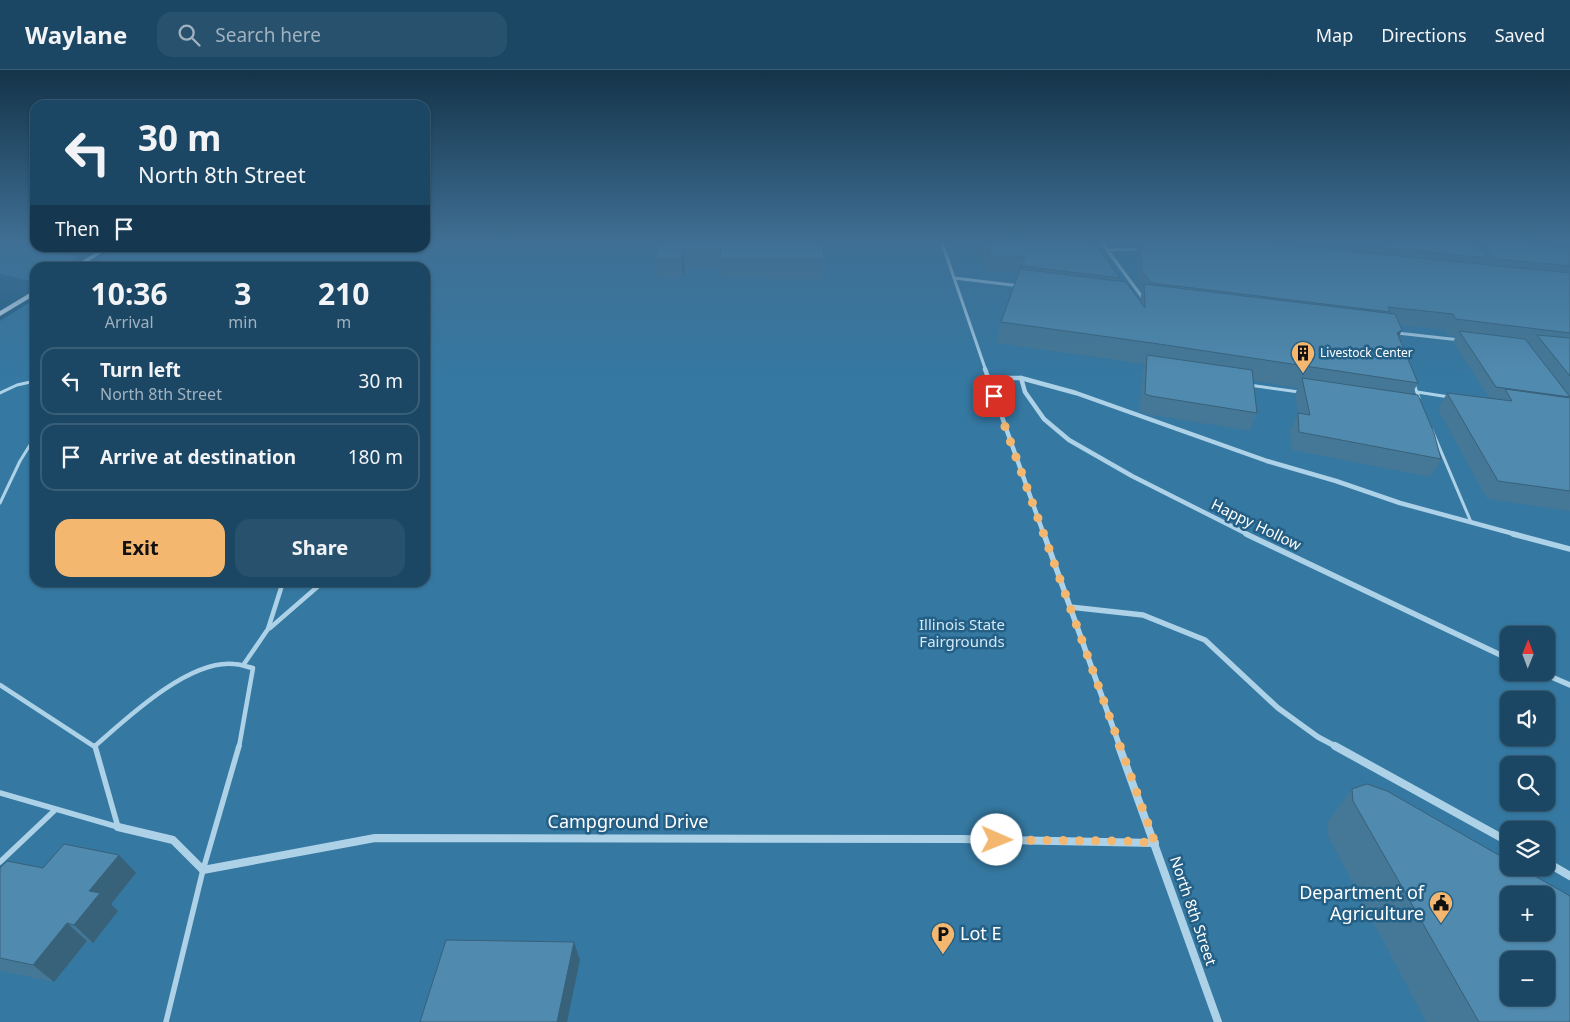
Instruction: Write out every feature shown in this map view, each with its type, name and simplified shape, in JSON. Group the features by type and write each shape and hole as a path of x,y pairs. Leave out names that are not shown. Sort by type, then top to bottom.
{"main road":[{"path":"0,314 30,295"}],"street":[{"name":"North 8th Street","path":"957,287 1218,1022"},
{"path":"1135,287 1146,302 1136,300"},
{"path":"1394,332 1462,340"},
{"path":"988,378 1021,378 1076,393 1267,461 1336,480 1400,502 1570,549"},
{"name":"Happy Hollow","path":"1021,378 1025,392 1044,419 1069,440 1203,513 1500,655"},
{"path":"1070,607 1143,615 1205,640 1278,708 1318,737 1500,837"},
{"path":"1555,679 1570,686"},
{"path":"118,827 173,840 203,870"},
{"name":"Campground Drive","path":"203,870 375,838 960,838 1155,843"},
{"path":"1555,867 1570,876"}],"lane":[{"path":"1394,332 1398,340"},
{"path":"1410,375 1422,405"},
{"path":"0,393 17,385 30,382"},
{"path":"1239,383 1308,394"},
{"path":"1417,392 1455,398"},
{"path":"1428,421 1471,522"},
{"path":"0,503 20,460 30,445"},
{"path":"268,629 282,587"},
{"path":"244,664 268,629 317,587"},
{"path":"95,746 160,693 188,676 218,664 244,664 253,668 238,752 203,870 166,1022"},
{"path":"0,686 44,712 95,746 118,827"},
{"path":"0,793 118,827"},
{"path":"0,862 55,810"}],"green space":[{"name":"Illinois State Fairgrounds","path":"430,287 1570,287 1570,1022 0,1022 0,321 30,302 30,587 430,587"}],"building":[{"path":"1013,287 1130,287 1145,308 1144,287 1173,287 1395,314 1402,330 1397,333 1418,383 1159,344 1001,322"},
{"path":"1188,287 1570,287 1570,333 1456,319 1453,314 1388,307 1390,312"},
{"path":"1459,331 1525,339 1570,397 1496,387"},
{"path":"1537,335 1570,338 1570,376"},
{"path":"1147,355 1252,370 1257,413 1145,394"},
{"path":"1302,378 1418,395 1434,433 1441,459 1299,432 1298,413 1310,415"},
{"path":"1505,389 1570,398 1570,491 1498,481 1447,393 1512,401"},
{"path":"1367,784 1387,791 1500,856 1500,876 1535,876 1552,886 1500,886 1500,941 1555,941 1555,887 1570,896 1570,1022 1479,1022 1353,801 1352,789"},
{"path":"64,844 119,855 89,891 100,893 74,925 67,923 33,965 0,958 0,868 7,861 43,868"},
{"path":"446,940 574,942 557,1022 420,1022"}],"place":[{"name":"Livestock Center","path":"1303,374"},
{"name":"Department of Agriculture","path":"1441,924"},
{"name":"Lot E","path":"943,955"}],"route":[{"path":"994,396 1155,843 997,840"}]}
